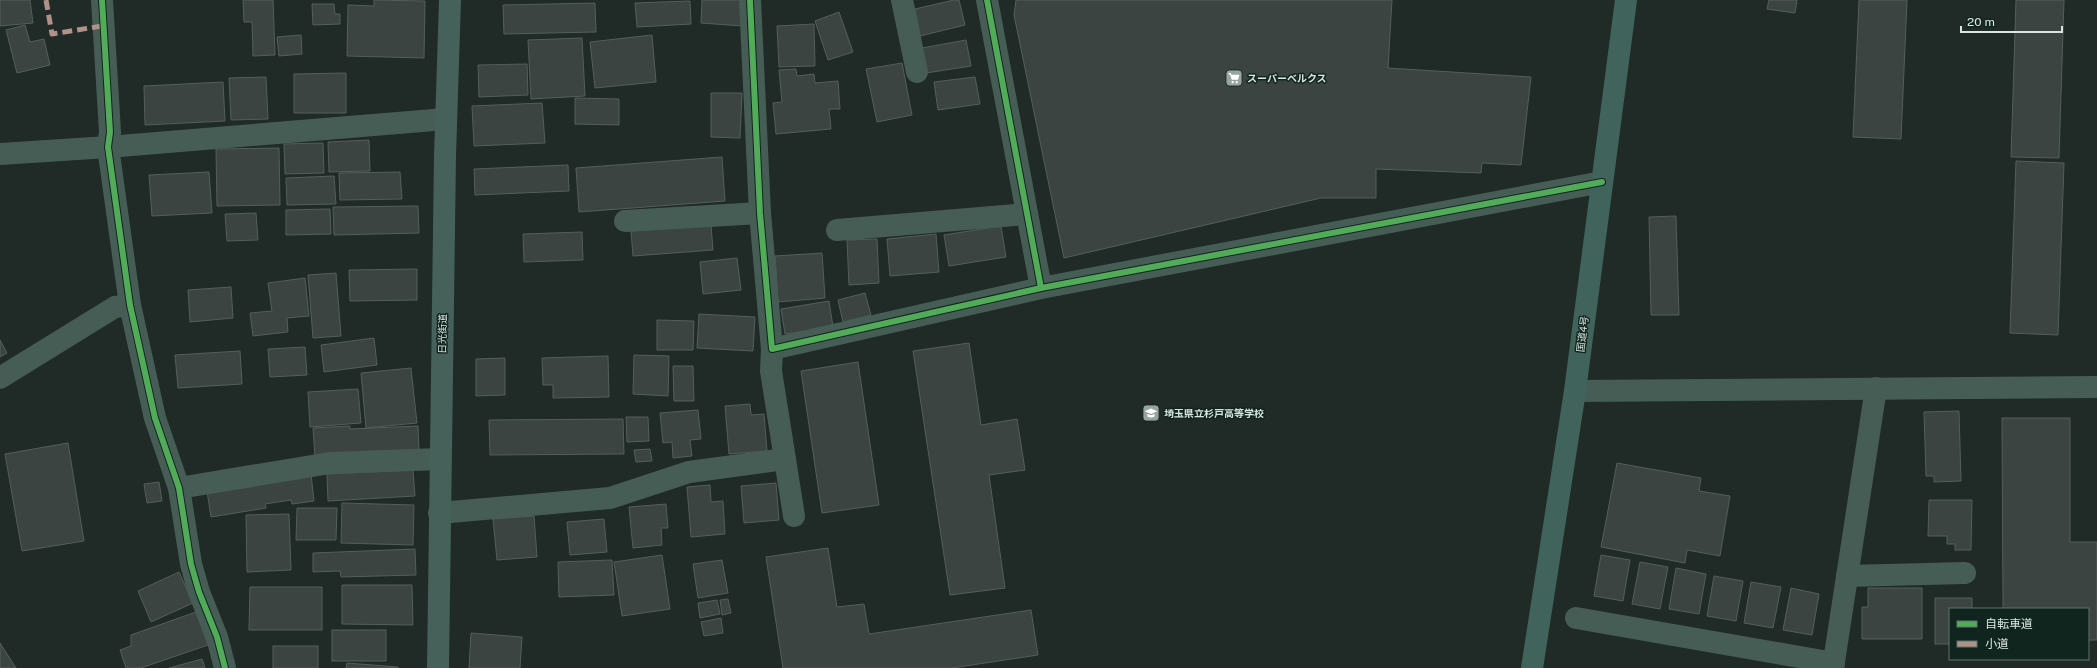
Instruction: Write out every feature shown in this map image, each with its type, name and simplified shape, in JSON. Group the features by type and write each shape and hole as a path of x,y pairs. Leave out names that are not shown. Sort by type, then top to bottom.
{"highway":[{"name":"国道4号","path":"1532,668 1575,391 1626,0"}],"main road":[{"name":"日光街道","path":"438,668 446,119 450,0"}],"street":[{"path":"102,0 102,26 110,132 108,147 130,305 155,418 179,488 191,564 199,592 217,637 225,668"},
{"path":"750,0 760,213 772,349 771,372 794,516"},
{"path":"902,0 917,72"},
{"path":"987,0 1040,288"},
{"path":"0,154 108,147 446,119"},
{"path":"772,349 1040,288 1602,182"},
{"path":"625,221 760,213"},
{"path":"837,230 1027,214"},
{"path":"0,378 115,308 130,305"},
{"path":"1575,391 2097,387"},
{"path":"1576,618 1834,666 1876,388"},
{"path":"179,488 330,463 440,459"},
{"path":"440,513 610,498 689,472 785,459"},
{"path":"1848,576 1965,574"}],"building":[{"path":"0,0 30,0 33,23 0,26"},
{"path":"243,0 273,0 275,55 253,56 252,22 244,22"},
{"path":"374,0 425,1 424,58 347,56 348,5 374,6"},
{"path":"702,0 745,0 743,26 701,23"},
{"path":"959,0 965,25 920,36 915,9"},
{"path":"1016,0 1392,0 1388,68 1531,77 1521,165 1482,163 1481,173 1376,169 1376,198 1321,198 1064,258 1014,15"},
{"path":"1769,0 1797,0 1795,13 1767,9"},
{"path":"1859,0 1907,0 1901,139 1853,137"},
{"path":"2016,0 2064,0 2059,158 2011,157"},
{"path":"690,1 691,24 637,27 635,3"},
{"path":"595,3 596,32 504,34 503,5"},
{"path":"312,4 334,4 335,14 340,14 340,24 313,25"},
{"path":"839,12 853,52 828,60 815,21"},
{"path":"814,24 815,66 779,67 777,26"},
{"path":"25,25 30,42 44,39 50,65 17,73 6,30"},
{"path":"301,35 302,54 279,56 277,37"},
{"path":"652,35 656,82 595,88 590,42"},
{"path":"582,38 585,96 531,99 528,40"},
{"path":"966,40 971,66 926,73 922,48"},
{"path":"902,63 912,115 877,122 866,69"},
{"path":"527,64 528,95 479,97 478,65"},
{"path":"796,69 797,76 814,74 815,83 838,81 840,109 829,109 831,129 776,134 773,103 782,102 779,70"},
{"path":"346,73 346,113 294,113 294,74"},
{"path":"266,77 268,119 231,120 229,78"},
{"path":"975,77 980,104 938,110 934,82"},
{"path":"223,82 225,121 145,125 144,86"},
{"path":"711,93 742,93 740,138 711,137"},
{"path":"575,98 619,99 619,125 575,124"},
{"path":"542,103 545,143 474,146 472,106"},
{"path":"369,140 370,171 329,172 328,142"},
{"path":"323,143 324,173 285,174 284,144"},
{"path":"279,148 280,205 217,206 216,149"},
{"path":"722,157 725,201 579,212 576,168"},
{"path":"2016,161 2064,163 2058,335 2010,333"},
{"path":"568,165 569,191 475,195 474,169"},
{"path":"209,172 212,213 152,216 149,175"},
{"path":"400,172 402,199 340,200 339,173"},
{"path":"334,176 336,204 287,205 286,178"},
{"path":"418,206 419,233 334,235 333,207"},
{"path":"330,209 331,234 286,235 286,210"},
{"path":"256,213 258,240 227,241 225,214"},
{"path":"1676,216 1679,315 1651,315 1649,217"},
{"path":"711,225 713,250 633,256 631,231"},
{"path":"1001,226 1006,257 949,266 944,235"},
{"path":"582,232 583,260 524,262 523,234"},
{"path":"936,234 939,272 890,276 887,239"},
{"path":"877,239 879,283 849,285 847,240"},
{"path":"822,253 825,298 778,302 775,256"},
{"path":"737,258 741,290 703,294 700,262"},
{"path":"417,269 417,300 350,301 349,270"},
{"path":"336,273 341,336 313,338 308,275"},
{"path":"305,278 309,316 287,318 288,332 253,336 250,313 272,311 268,283"},
{"path":"231,287 233,318 190,322 188,290"},
{"path":"865,293 871,315 843,322 838,300"},
{"path":"829,301 833,327 785,334 781,309"},
{"path":"699,314 755,317 753,351 697,348"},
{"path":"657,320 694,321 693,350 657,350"},
{"path":"374,338 377,365 324,372 321,345"},
{"path":"0,340 7,353 0,357"},
{"path":"969,343 981,425 1017,419 1025,470 989,475 1005,588 950,595 913,351"},
{"path":"305,347 307,375 270,377 268,349"},
{"path":"240,351 242,384 178,388 175,355"},
{"path":"634,355 669,356 668,396 633,394"},
{"path":"608,356 609,397 553,398 553,385 543,385 542,358"},
{"path":"505,358 505,395 476,396 476,359"},
{"path":"858,362 879,505 822,513 801,371"},
{"path":"673,366 693,366 694,401 674,401"},
{"path":"411,368 417,423 366,428 361,373"},
{"path":"358,389 361,423 310,427 308,392"},
{"path":"750,404 751,415 764,414 767,451 729,454 725,406"},
{"path":"698,410 701,439 690,440 692,456 673,458 672,442 663,443 660,413"},
{"path":"1959,411 1961,481 1934,482 1934,476 1926,476 1924,412"},
{"path":"626,417 648,417 649,441 627,442"},
{"path":"2002,418 2070,418 2070,542 2097,542 2097,640 2089,640 2089,608 2003,608"},
{"path":"623,419 624,454 490,455 489,420"},
{"path":"350,426 350,429 418,426 419,451 315,457 313,428"},
{"path":"68,443 84,541 22,551 5,454"},
{"path":"650,449 652,461 636,462 634,450"},
{"path":"1617,463 1701,478 1699,491 1730,496 1720,556 1687,550 1685,563 1601,547"},
{"path":"413,470 415,496 328,501 327,474"},
{"path":"311,474 314,501 292,504 291,500 265,504 266,508 211,517 207,491"},
{"path":"159,482 162,501 147,503 144,484"},
{"path":"776,483 779,520 744,523 741,486"},
{"path":"710,485 711,502 723,501 725,534 691,537 687,487"},
{"path":"1929,500 1972,500 1971,550 1955,550 1955,544 1947,544 1947,536 1928,536"},
{"path":"342,503 414,505 413,545 341,543"},
{"path":"666,504 668,528 661,528 662,545 633,548 629,507"},
{"path":"297,508 337,508 336,540 296,540"},
{"path":"289,514 291,570 247,572 246,515"},
{"path":"534,516 537,557 497,560 493,519"},
{"path":"604,519 607,552 570,555 567,522"},
{"path":"828,548 837,607 864,604 869,634 1031,610 1038,655 952,668 783,668 766,557"},
{"path":"415,549 416,575 341,577 340,571 313,572 313,553"},
{"path":"662,555 670,609 622,616 614,562"},
{"path":"1601,555 1630,560 1623,601 1594,596"},
{"path":"612,560 614,595 559,597 558,562"},
{"path":"722,560 728,593 698,598 693,564"},
{"path":"1640,562 1668,567 1660,609 1632,604"},
{"path":"1676,568 1706,574 1699,614 1669,609"},
{"path":"179,572 193,603 151,622 138,591"},
{"path":"1714,576 1743,581 1736,621 1707,616"},
{"path":"1751,582 1781,587 1773,628 1744,623"},
{"path":"342,585 412,585 413,625 342,624"},
{"path":"250,587 322,587 322,630 249,630"},
{"path":"1791,588 1819,594 1812,635 1783,630"},
{"path":"1868,588 1922,588 1922,639 1862,639 1862,607 1868,607"},
{"path":"1935,598 1972,598 1972,608 1949,608 1949,644 1935,644"},
{"path":"728,599 731,613 722,615 720,600"},
{"path":"717,600 720,614 700,618 698,603"},
{"path":"196,612 208,645 141,668 126,668 120,650 131,646 131,635"},
{"path":"721,618 723,633 704,636 701,622"},
{"path":"332,630 386,630 386,661 332,661"},
{"path":"471,633 522,637 520,668 469,668"},
{"path":"0,643 16,668 0,668"},
{"path":"273,646 318,646 318,668 273,668"},
{"path":"202,659 205,668 169,668"},
{"path":"347,663 398,667 398,668 346,668"}],"marked path":[{"path":"46,0 52,34 102,26"}],"cycle path":[{"path":"102,0 110,132 108,147 130,305 155,418 179,488 191,564 199,592 217,637 225,668"},
{"path":"750,0 760,213 772,349 1041,288"},
{"path":"987,0 1041,288 1602,182"}],"place":[{"name":"スーパーベルクス","path":"1234,78"},
{"name":"埼玉県立杉戸高等学校","path":"1151,413"}]}
